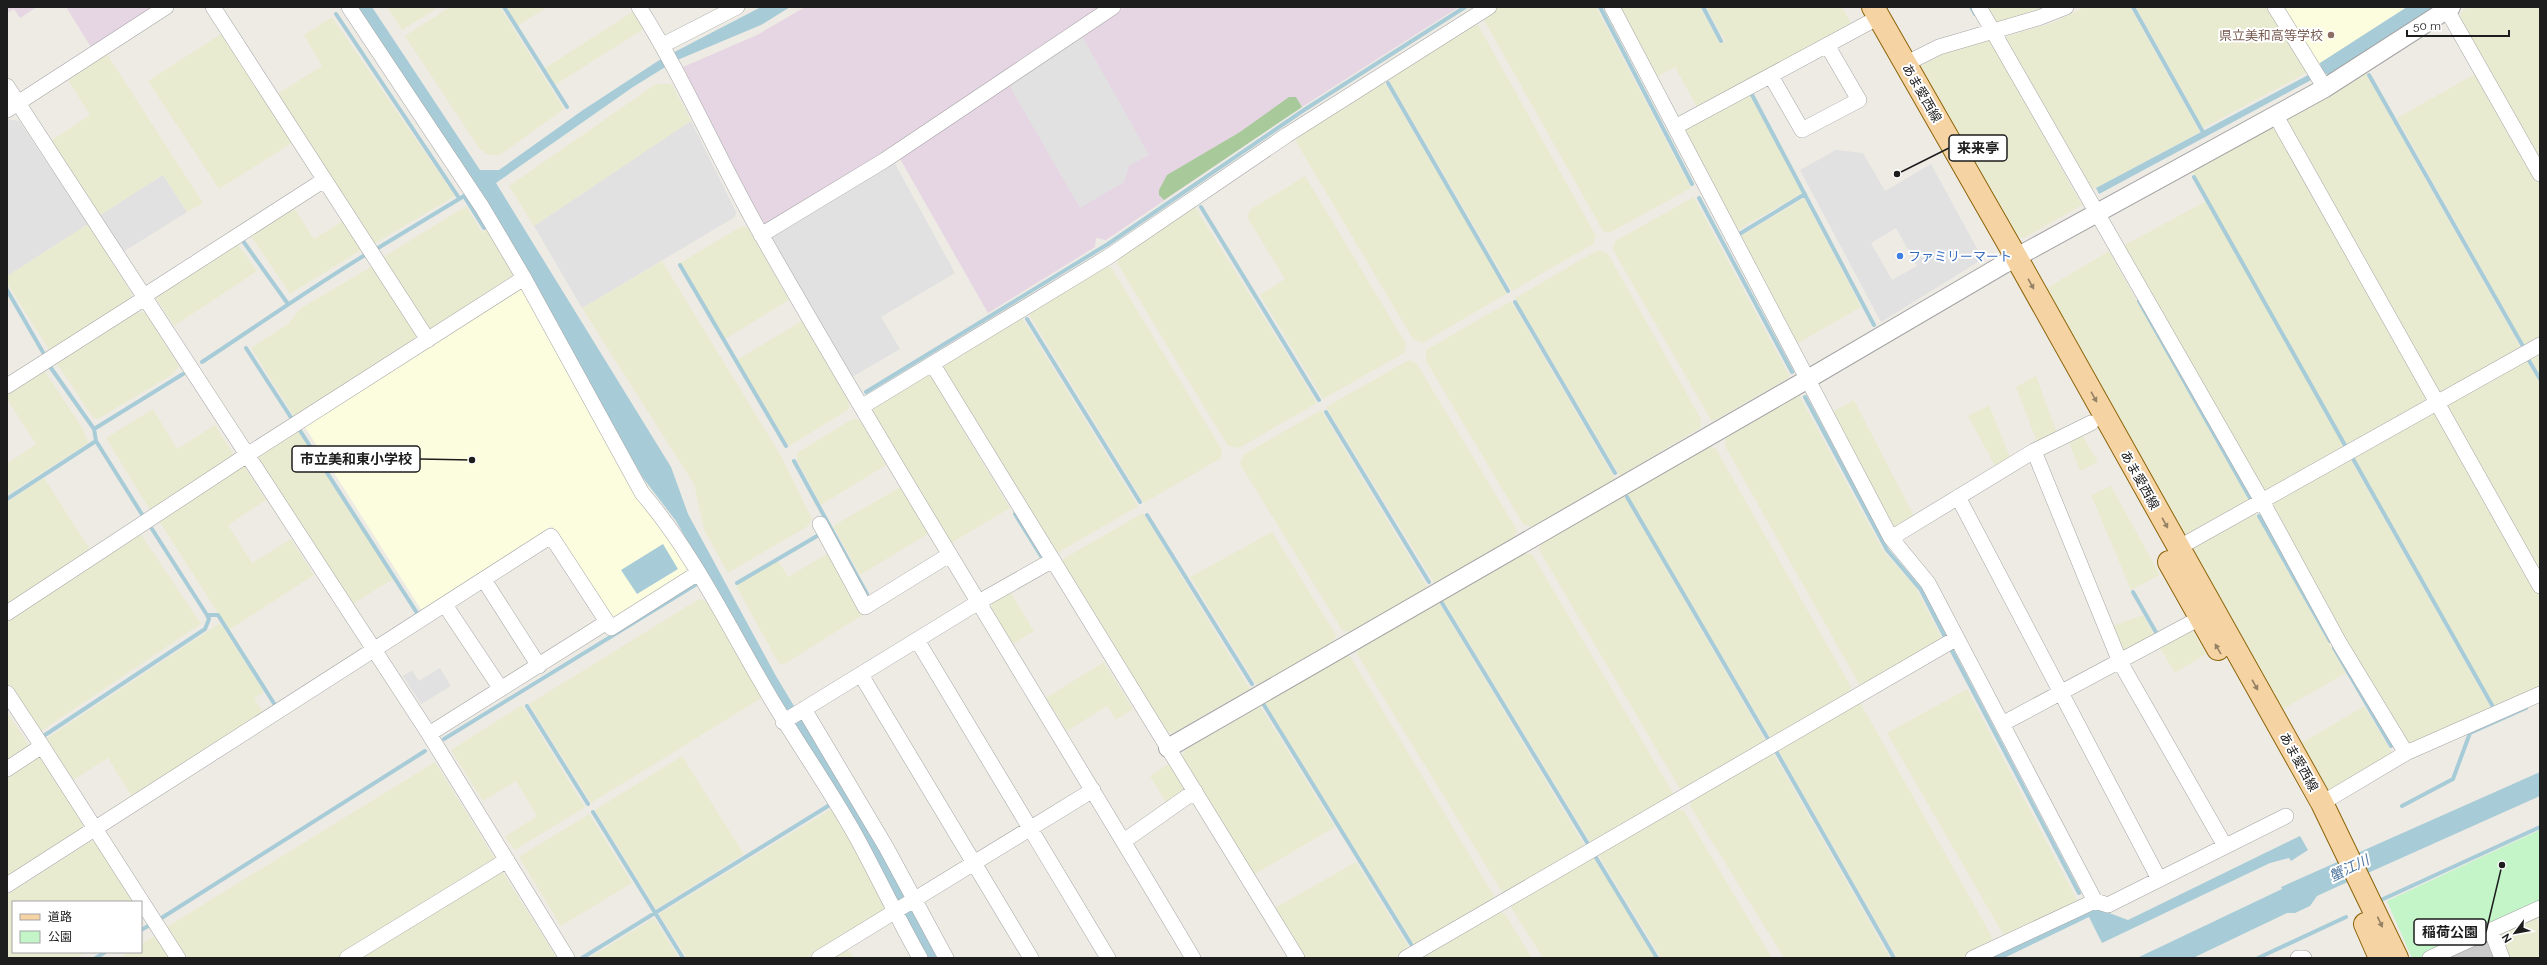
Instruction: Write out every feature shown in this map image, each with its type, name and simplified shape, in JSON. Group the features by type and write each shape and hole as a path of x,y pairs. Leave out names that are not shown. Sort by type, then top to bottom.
{"main road":[{"name":"あま愛西線","path":"1866,12 1905,64 2010,260 2091,423 2200,618 2339,852 2357,889 2397,958"},
{"name":"あま愛西線","path":"1866,12 2178,548 2322,803 2339,852"},
{"name":"あま愛西線","path":"2357,889 2380,958"}],"street":[{"path":"13,107 166,7"},
{"path":"213,7 428,340"},
{"path":"349,7 482,207 524,278 642,493 665,520 698,573 784,721 858,839 920,958"},
{"path":"639,7 667,53 761,235 977,603 1124,841 1191,957"},
{"path":"667,53 737,7"},
{"path":"761,235 885,160 1113,7"},
{"path":"862,406 933,365 1108,257 1287,135 1489,7"},
{"path":"1612,7 1891,538 1928,583 2095,901"},
{"path":"1979,7 2262,501 2340,644 2406,753"},
{"path":"1905,64 1939,47 2038,18 2066,7"},
{"path":"2275,7 2325,88"},
{"path":"1168,748 1808,379 2010,260 2325,88 2449,8 2540,174"},
{"path":"1675,127 1827,45 1866,12"},
{"path":"1771,76 1802,130 1859,100 1827,45"},
{"path":"7,86 13,107 144,297 375,651 429,734 567,958"},
{"path":"2276,116 2540,586"},
{"path":"7,386 324,180"},
{"path":"7,613 247,455 524,278"},
{"path":"2178,548 2540,345"},
{"path":"933,365 1297,958"},
{"path":"1891,538 2034,451 2091,423"},
{"path":"2034,451 2120,662 2225,846"},
{"path":"1958,497 2159,880"},
{"path":"820,524 865,607 949,554"},
{"path":"7,885 375,651 551,536 611,628 698,573"},
{"path":"784,721 977,603 1053,560"},
{"path":"484,580 539,666"},
{"path":"445,605 501,689"},
{"path":"2002,724 2200,618"},
{"path":"429,734 607,622"},
{"path":"1406,958 1957,638"},
{"path":"917,640 1108,958"},
{"path":"861,675 1031,958"},
{"path":"7,694 142,901"},
{"path":"2322,803 2406,753 2540,694"},
{"path":"802,710 946,958"},
{"path":"7,769 42,746"},
{"path":"819,958 1093,790"},
{"path":"1124,841 1195,791"},
{"path":"1974,958 2095,901 2108,905 2286,816"},
{"path":"347,958 507,860"},
{"path":"142,902 178,958"},
{"path":"2430,958 2540,908"},
{"path":"2491,930 2502,958"},
{"path":"2298,958 2304,958"}],"shaded area":[{"path":"7,7 37,7 20,18 14,9 7,13"},
{"path":"66,7 153,7 91,47"},
{"path":"387,7 439,7 402,30"},
{"path":"450,7 500,7 564,109 500,155 488,155 479,148 405,36"},
{"path":"506,7 547,7 517,26"},
{"path":"805,7 1105,7 886,153 766,225 760,223 683,67 757,35"},
{"path":"1124,7 1459,7 1302,107 1106,240 1096,238 1095,247 988,313 899,157"},
{"path":"1498,7 1596,7 1691,188 1609,233 1603,231 1484,20 1485,14"},
{"path":"1617,7 1700,7 1720,44 1725,41 1706,7 1842,7 1853,27 1698,109 1675,67 1655,78"},
{"path":"1986,7 2046,7 1995,23"},
{"path":"2085,7 2130,7 2200,132 2096,188 2088,188 2005,43 2007,36 2052,23"},
{"path":"2136,7 2269,7 2308,72 2203,128"},
{"name":"県立美和高等学校","path":"2281,7 2407,7 2320,63 2315,64"},
{"path":"2468,7 2540,7 2540,165 2459,22 2461,12"},
{"path":"634,11 645,28 555,85 545,68"},
{"path":"332,17 455,196 372,245 277,94 322,66 304,35"},
{"path":"1471,24 1478,25 1596,236 1593,244 1512,291 1387,77"},
{"path":"221,34 292,143 219,189 148,81"},
{"path":"1082,36 1149,155 1129,166 1124,182 1080,208 1009,85"},
{"path":"1990,40 2082,205 2024,238 2015,235 1919,67 1942,54"},
{"path":"105,51 203,203 187,212 163,175 99,216 51,141 90,115 66,77"},
{"path":"2477,73 2540,184 2540,340 2526,348 2397,118"},
{"path":"2366,74 2522,350 2443,394 2436,391 2286,125 2288,119 2327,98"},
{"path":"1383,80 1508,293 1422,343 1413,339 1296,142 1298,135"},
{"path":"656,84 672,84 691,121 534,226 509,186"},
{"path":"1748,91 1802,193 1736,231 1682,132 1685,125"},
{"path":"7,119 19,121 88,224 7,276"},
{"path":"691,121 736,212 735,217 582,308 534,226"},
{"path":"2272,128 2278,130 2426,396 2423,405 2348,447 2192,171"},
{"path":"1836,150 1863,153 1885,191 1931,164 1980,254 1978,262 1881,322 1800,170","holes":["1896,228 1917,266 1892,280 1871,243"]},
{"path":"893,160 955,273 881,317 900,349 852,377 770,237"},
{"path":"163,175 187,212 123,252 99,216"},
{"path":"1305,176 1406,344 1404,353 1323,399 1260,295 1285,279 1247,217 1251,209"},
{"path":"1694,197 1790,377 1715,420 1711,420 1613,250 1615,241"},
{"path":"1804,198 1861,307 1795,345 1739,237"},
{"path":"2206,201 2345,448 2266,492 2259,491 2121,247"},
{"path":"292,205 314,239 343,221 361,250 290,294 249,233"},
{"path":"1194,205 1317,403 1239,448 1228,446 1117,263 1119,255"},
{"path":"466,206 482,232 487,229 516,278 429,334 382,258"},
{"path":"88,224 132,294 129,301 50,351 7,283 7,276"},
{"path":"742,226 748,228 789,300 725,339 680,263"},
{"path":"236,242 257,271 174,326 154,295"},
{"path":"1598,250 1608,254 1701,419 1700,428 1620,476 1515,298"},
{"path":"2109,251 2249,500 2187,537 2183,536 2045,289"},
{"path":"662,261 781,456 812,519 808,526 728,573 704,530 694,484 582,308"},
{"path":"374,265 419,338 295,418 251,348 288,324 301,308"},
{"path":"1103,265 1111,267 1222,450 1221,458 1144,503 1028,313"},
{"path":"522,286 687,568 685,576 615,619 611,618 552,526 422,611 303,424"},
{"path":"1511,301 1615,479 1532,527 1523,524 1426,361 1426,350"},
{"path":"145,312 179,366 173,374 98,419 93,418 56,362 135,313"},
{"path":"1021,316 1138,506 1059,552 1051,550 942,371 944,364"},
{"path":"802,321 849,402 848,410 789,446 737,360"},
{"path":"2540,351 2540,375 2530,357"},
{"path":"2526,359 2540,384 2540,577 2446,410 2447,403"},
{"path":"1409,360 1417,364 1517,530 1514,538 1435,584 1326,407"},
{"path":"44,370 83,429 88,443 7,495 7,464 36,444 7,399 7,394"},
{"path":"927,375 930,375 1010,508 948,545 871,415 873,408"},
{"path":"2036,376 2057,433 2037,442 2016,387"},
{"path":"1799,395 1884,552 1915,586 1941,637 1939,642 1865,685 1859,684 1725,446 1726,438"},
{"path":"1854,400 1914,516 1893,529 1830,413"},
{"path":"1989,405 2010,457 1995,466 1968,416"},
{"path":"153,409 177,449 215,425 236,458 151,512 106,438"},
{"path":"1321,410 1428,588 1350,632 1342,630 1240,464 1243,455"},
{"path":"2429,413 2437,414 2540,597 2540,688 2496,708 2353,456"},
{"path":"852,419 860,420 886,465 821,505 797,460 797,453"},
{"path":"296,428 393,579 351,605 256,457"},
{"path":"2082,435 2098,462 2080,471 2069,443"},
{"path":"1709,446 1716,449 1851,687 1849,694 1771,739 1627,494"},
{"path":"2351,460 2492,710 2410,745 2403,741 2270,509 2273,503"},
{"path":"242,463 266,500 228,525 252,563 291,539 314,575 229,630 157,518"},
{"path":"44,478 91,551 7,608 7,502"},
{"path":"902,486 929,533 860,575 833,526"},
{"path":"2111,486 2160,575 2131,590 2091,495"},
{"path":"1624,496 1766,742 1686,790 1680,789 1539,550 1541,543"},
{"path":"1143,513 1250,689 1173,733 1163,731 1063,567 1063,559"},
{"path":"2255,513 2346,673 2281,710 2192,552 2194,547"},
{"path":"1272,532 1336,635 1333,642 1257,686 1190,577"},
{"path":"140,533 201,624 38,733 7,685 7,621"},
{"path":"830,552 864,614 783,665 778,662 736,586 778,560 788,577"},
{"path":"1524,553 1532,554 1673,793 1671,800 1592,845 1443,600"},
{"path":"1009,590 1034,631 1013,644 991,608 993,600"},
{"path":"699,599 709,602 763,697 591,803 529,704"},
{"path":"1439,603 1586,848 1508,893 1502,892 1357,654 1359,649"},
{"path":"2143,615 2155,636 2127,652 2120,649 2110,627"},
{"path":"220,623 264,692 254,698 264,714 132,797 108,758 70,782 43,741"},
{"path":"2192,630 2206,654 2175,673 2160,648"},
{"path":"1343,656 1350,656 1494,896 1492,902 1415,946 1265,703"},
{"path":"1104,662 1133,709 1116,720 1107,706 1067,731 1046,698"},
{"path":"440,668 451,686 421,704 403,676 412,670 419,681"},
{"path":"1967,689 2079,904 2004,936 1887,733"},
{"path":"1854,703 1861,704 1991,935 1992,943 1961,958 1897,958 1777,748"},
{"path":"522,705 585,807 515,850 505,837 537,816 516,781 483,801 451,750"},
{"path":"1260,706 1335,827 1253,875 1181,759 1184,751"},
{"path":"2364,706 2394,756 2332,792 2326,790 2300,744"},
{"path":"7,712 30,747 7,762"},
{"path":"1772,751 1890,958 1784,958 1690,806 1692,798"},
{"path":"40,755 84,822 83,828 7,877 7,776"},
{"path":"682,756 744,854 656,909 595,810"},
{"path":"435,762 497,862 342,958 183,958 165,928"},
{"path":"1169,764 1184,788 1184,792 1167,804 1150,776"},
{"path":"833,808 886,905 884,910 806,958 687,958 659,914"},
{"path":"1675,808 1684,811 1772,958 1661,958 1597,853"},
{"path":"589,814 632,883 561,926 519,857"},
{"path":"91,841 97,843 135,901 12,901 12,953 84,953 76,958 7,958 7,895"},
{"path":"1593,856 1655,958 1543,958 1511,907 1514,901"},
{"path":"1356,862 1410,949 1395,958 1303,958 1273,909"},
{"path":"500,868 557,958 354,958"},
{"path":"1497,911 1505,914 1532,958 1422,958 1421,956"},
{"path":"2536,917 2540,926 2540,958 2508,958 2500,939 2503,932"},
{"path":"654,918 679,958 589,958"},
{"path":"158,934 173,958 119,958 127,953 142,953 142,943"},
{"path":"2486,938 2494,958 2441,958"},
{"path":"847,948 854,958 830,958"}],"green space":[{"path":"1289,97 1296,97 1302,107 1164,200 1159,195 1159,190 1167,175 1240,132"},
{"path":"2540,830 2540,903 2419,958 2412,958 2387,901"}],"water":[{"path":"356,7 372,7 480,170 499,170 583,110 661,59 761,7 790,7 761,25 675,61 633,87 496,183 671,467 688,514 776,676 881,851 941,958 927,958 676,521 643,478 487,205"},
{"path":"2407,7 2434,7 2329,75 2322,72 2320,63"},
{"path":"2310,74 2313,79 2099,194 2096,188"},
{"path":"663,544 678,569 637,594 621,570"},
{"name":"蟹江川","path":"2540,772 2540,796 2317,896 2310,906 2295,913 2287,913 2193,958 2137,958 2282,889 2281,887"},
{"path":"2300,836 2308,850 2291,861 2289,858 2270,863 2102,943 2089,917 2004,958 1986,958 2093,907 2128,920"}],"waterway":[{"path":"504,7 567,107"},
{"path":"866,392 1108,244 1304,110 1465,7"},
{"path":"1600,7 1692,184"},
{"path":"1703,7 1721,41"},
{"path":"1971,7 1975,14"},
{"path":"2133,7 2204,134"},
{"path":"336,14 459,198"},
{"path":"2369,75 2524,348"},
{"path":"1388,83 1508,291"},
{"path":"1750,91 1874,325"},
{"path":"2194,177 2346,447"},
{"path":"1741,233 1805,194"},
{"path":"378,248 464,196 484,228 485,227"},
{"path":"1699,198 1792,372"},
{"path":"1201,207 1319,400"},
{"path":"243,241 288,304"},
{"path":"202,362 303,294 365,255"},
{"path":"680,265 786,446"},
{"path":"7,290 44,354"},
{"path":"2139,301 2250,498"},
{"path":"1515,302 1615,473"},
{"path":"1027,319 1140,502"},
{"path":"246,348 292,419"},
{"path":"2528,359 2540,379"},
{"path":"51,368 94,429"},
{"path":"143,516 96,441 94,429 183,374"},
{"path":"1805,397 1887,550 1921,590 1944,635"},
{"path":"1326,412 1429,582"},
{"path":"299,429 417,613"},
{"path":"7,499 96,441"},
{"path":"2352,457 2492,705"},
{"path":"794,461 867,594"},
{"path":"1627,497 1768,739"},
{"path":"1015,514 1041,556"},
{"path":"1147,515 1252,684"},
{"path":"2259,516 2330,641"},
{"path":"42,737 205,629 209,619 207,615 152,529"},
{"path":"737,583 817,536"},
{"path":"444,739 695,585"},
{"path":"2133,592 2157,634"},
{"path":"1442,603 1588,844"},
{"path":"207,615 218,615 275,705"},
{"path":"2334,648 2391,746"},
{"path":"1952,651 2079,893"},
{"path":"1264,705 1411,944"},
{"path":"527,706 588,804"},
{"path":"2402,806 2453,779 2470,733 2526,708"},
{"path":"160,919 425,751"},
{"path":"1776,751 1894,958"},
{"path":"582,958 828,806"},
{"path":"593,812 683,958"},
{"path":"2381,900 2540,827"},
{"path":"1595,856 1657,958"},
{"path":"2258,958 2346,917"},
{"path":"142,929 150,925"},
{"path":"96,958 104,953"}],"place":[{"name":"県立美和高等学校","path":"2331,35"},
{"name":"来来亭","path":"1897,174"},
{"name":"ファミリーマート","path":"1900,256"},
{"name":"市立美和東小学校","path":"472,460"},
{"name":"稲荷公園","path":"2502,865"}]}
